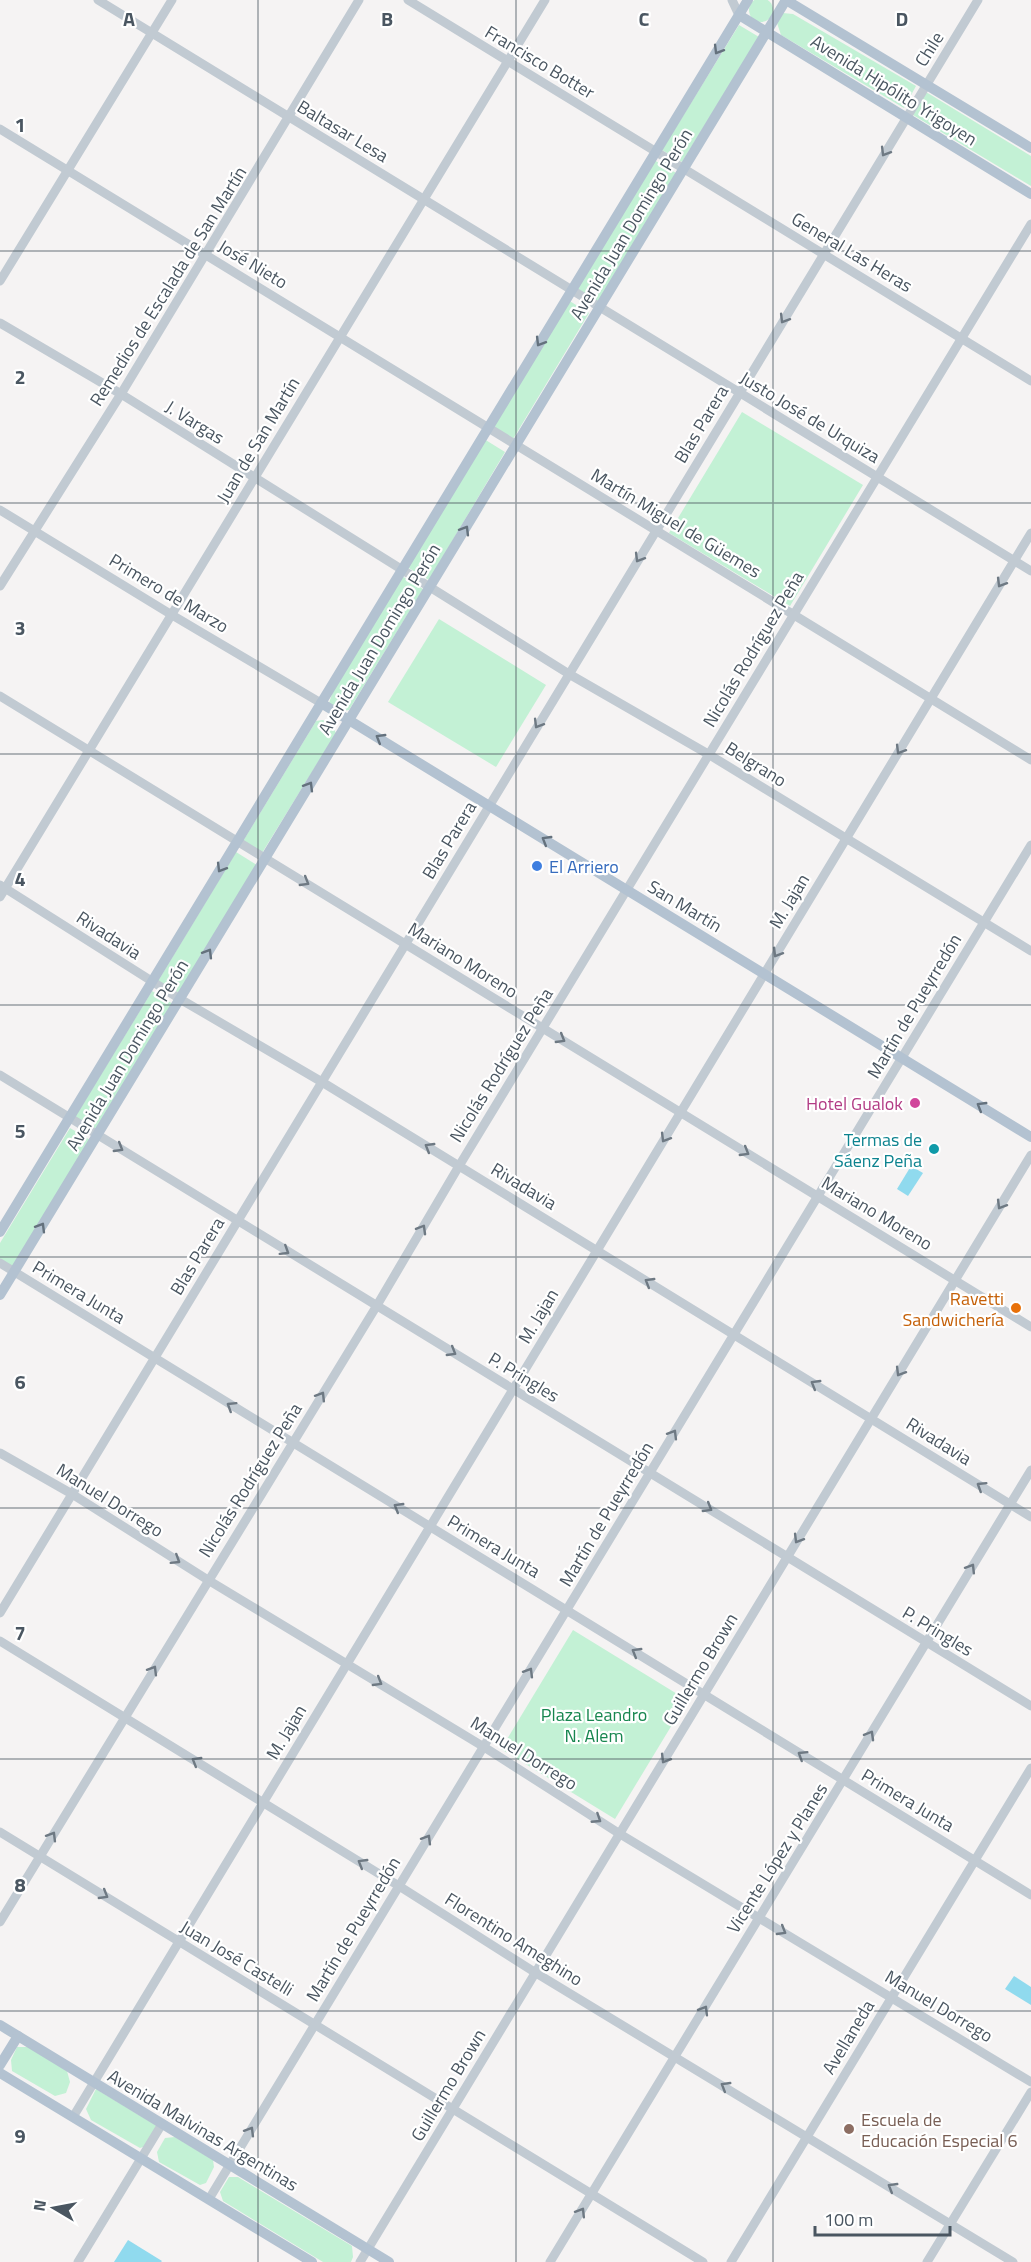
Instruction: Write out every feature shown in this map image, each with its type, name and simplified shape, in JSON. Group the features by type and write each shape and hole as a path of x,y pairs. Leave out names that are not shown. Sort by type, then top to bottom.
{"main road":[{"name":"Avenida Juan Domingo Perón","path":"0,1232 748,0"},
{"name":"Avenida Juan Domingo Perón","path":"0,1295 786,0"},
{"name":"Avenida Hipólito Yrigoyen","path":"786,0 1031,148"},
{"name":"Avenida Hipólito Yrigoyen","path":"739,15 1031,194"},
{"name":"San Martín","path":"321,703 1031,1137"},
{"name":"Avenida Malvinas Argentinas","path":"0,2025 389,2262"},
{"path":"0,2065 18,2036"},
{"path":"0,2073 311,2262"}],"street":[{"name":"Baltasar Lesa","path":"98,0 572,290"},
{"path":"0,281 172,0"},
{"name":"Remedios de Escalada de San Martín","path":"0,586 121,394 360,0"},
{"name":"Francisco Botter","path":"408,0 656,152"},
{"name":"Juan de San Martín","path":"0,897 3,887 172,615 545,0"},
{"path":"732,0 739,15"},
{"name":"Chile","path":"926,84 978,0"},
{"name":"Blas Parera","path":"0,1613 926,84"},
{"name":"José Nieto","path":"0,129 488,428"},
{"name":"General Las Heras","path":"656,152 1031,381"},
{"name":"Nicolás Rodríguez Peña","path":"0,1922 376,1307 626,889 1031,224"},
{"name":"Justo José de Urquiza","path":"572,290 1031,571"},
{"name":"J. Vargas","path":"0,322 121,394 402,570"},
{"name":"Martín Miguel de Güemes","path":"488,428 1031,760"},
{"name":"Primero de Marzo","path":"0,510 321,703"},
{"name":"M. Jajan","path":"73,2117 1031,533"},
{"name":"Belgrano","path":"402,570 569,674 708,754 1031,951"},
{"name":"Mariano Moreno","path":"0,696 1031,1327"},
{"name":"Martín de Pueyrredón","path":"209,2199 1031,845"},
{"name":"Rivadavia","path":"3,887 152,982 322,1082 1031,1517"},
{"name":"P. Pringles","path":"0,1075 1031,1706"},
{"name":"Guillermo Brown","path":"360,2262 1031,1155"},
{"name":"Primera Junta","path":"0,1263 1031,1894"},
{"name":"Manuel Dorrego","path":"0,1453 72,1494 208,1580 484,1747 620,1834 1031,2082"},
{"name":"Vicente López y Planes","path":"550,2262 1031,1470"},
{"name":"Florentino Ameghino","path":"0,1641 399,1886 536,1973 1013,2262"},
{"name":"Avellaneda","path":"731,2262 1031,1768"},
{"name":"Juan José Castelli","path":"0,1832 703,2262"},
{"path":"927,2262 1031,2092"},
{"path":"78,2262 162,2124"}],"green space":[{"path":"761,-2 766,-1 772,5 772,15 766,21 761,22 756,21 750,15 749,10 750,5 756,-1"},
{"path":"783,13 793,14 916,86 904,108 781,35 777,23"},
{"path":"739,25 759,37 682,162 662,150"},
{"path":"926,92 1031,156 1031,186 913,115"},
{"path":"654,160 676,173 598,303 576,289"},
{"path":"568,300 589,313 513,439 492,427"},
{"path":"742,412 863,485 790,606 669,533"},
{"path":"484,439 505,452 429,580 407,567"},
{"path":"402,576 423,589 349,710 342,711 329,703 333,691"},
{"path":"439,619 546,685 496,767 388,702"},
{"path":"323,720 331,724 336,733 262,853 243,841 316,721"},
{"path":"236,852 257,865 179,993 158,981"},
{"path":"152,991 173,1004 95,1130 75,1117"},
{"path":"70,1128 90,1140 12,1267 0,1260 0,1243"},
{"name":"Plaza Leandro N. Alem","path":"573,1630 687,1700 615,1819 501,1749"},
{"path":"17,2047 28,2047 67,2071 70,2082 66,2093 55,2096 12,2071 11,2060"},
{"path":"96,2089 157,2126 146,2146 140,2148 91,2120 86,2109"},
{"path":"175,2137 213,2160 214,2167 206,2183 200,2185 159,2162 157,2152 165,2138"},
{"path":"229,2177 238,2177 352,2246 351,2262 323,2262 223,2201 220,2192"}],"water":[{"path":"911,1166 923,1173 908,1196 897,1189"},
{"path":"1014,1976 1031,1987 1031,2005 1005,1989"},
{"path":"128,2240 162,2261 114,2262"}],"place":[{"name":"El Arriero","path":"537,866"},
{"name":"Hotel Gualok","path":"915,1103"},
{"name":"Termas de Sáenz Peña","path":"934,1149"},
{"name":"Ravetti Sandwichería","path":"1016,1308"},
{"name":"Escuela de Educación Especial 6","path":"849,2129"}]}
